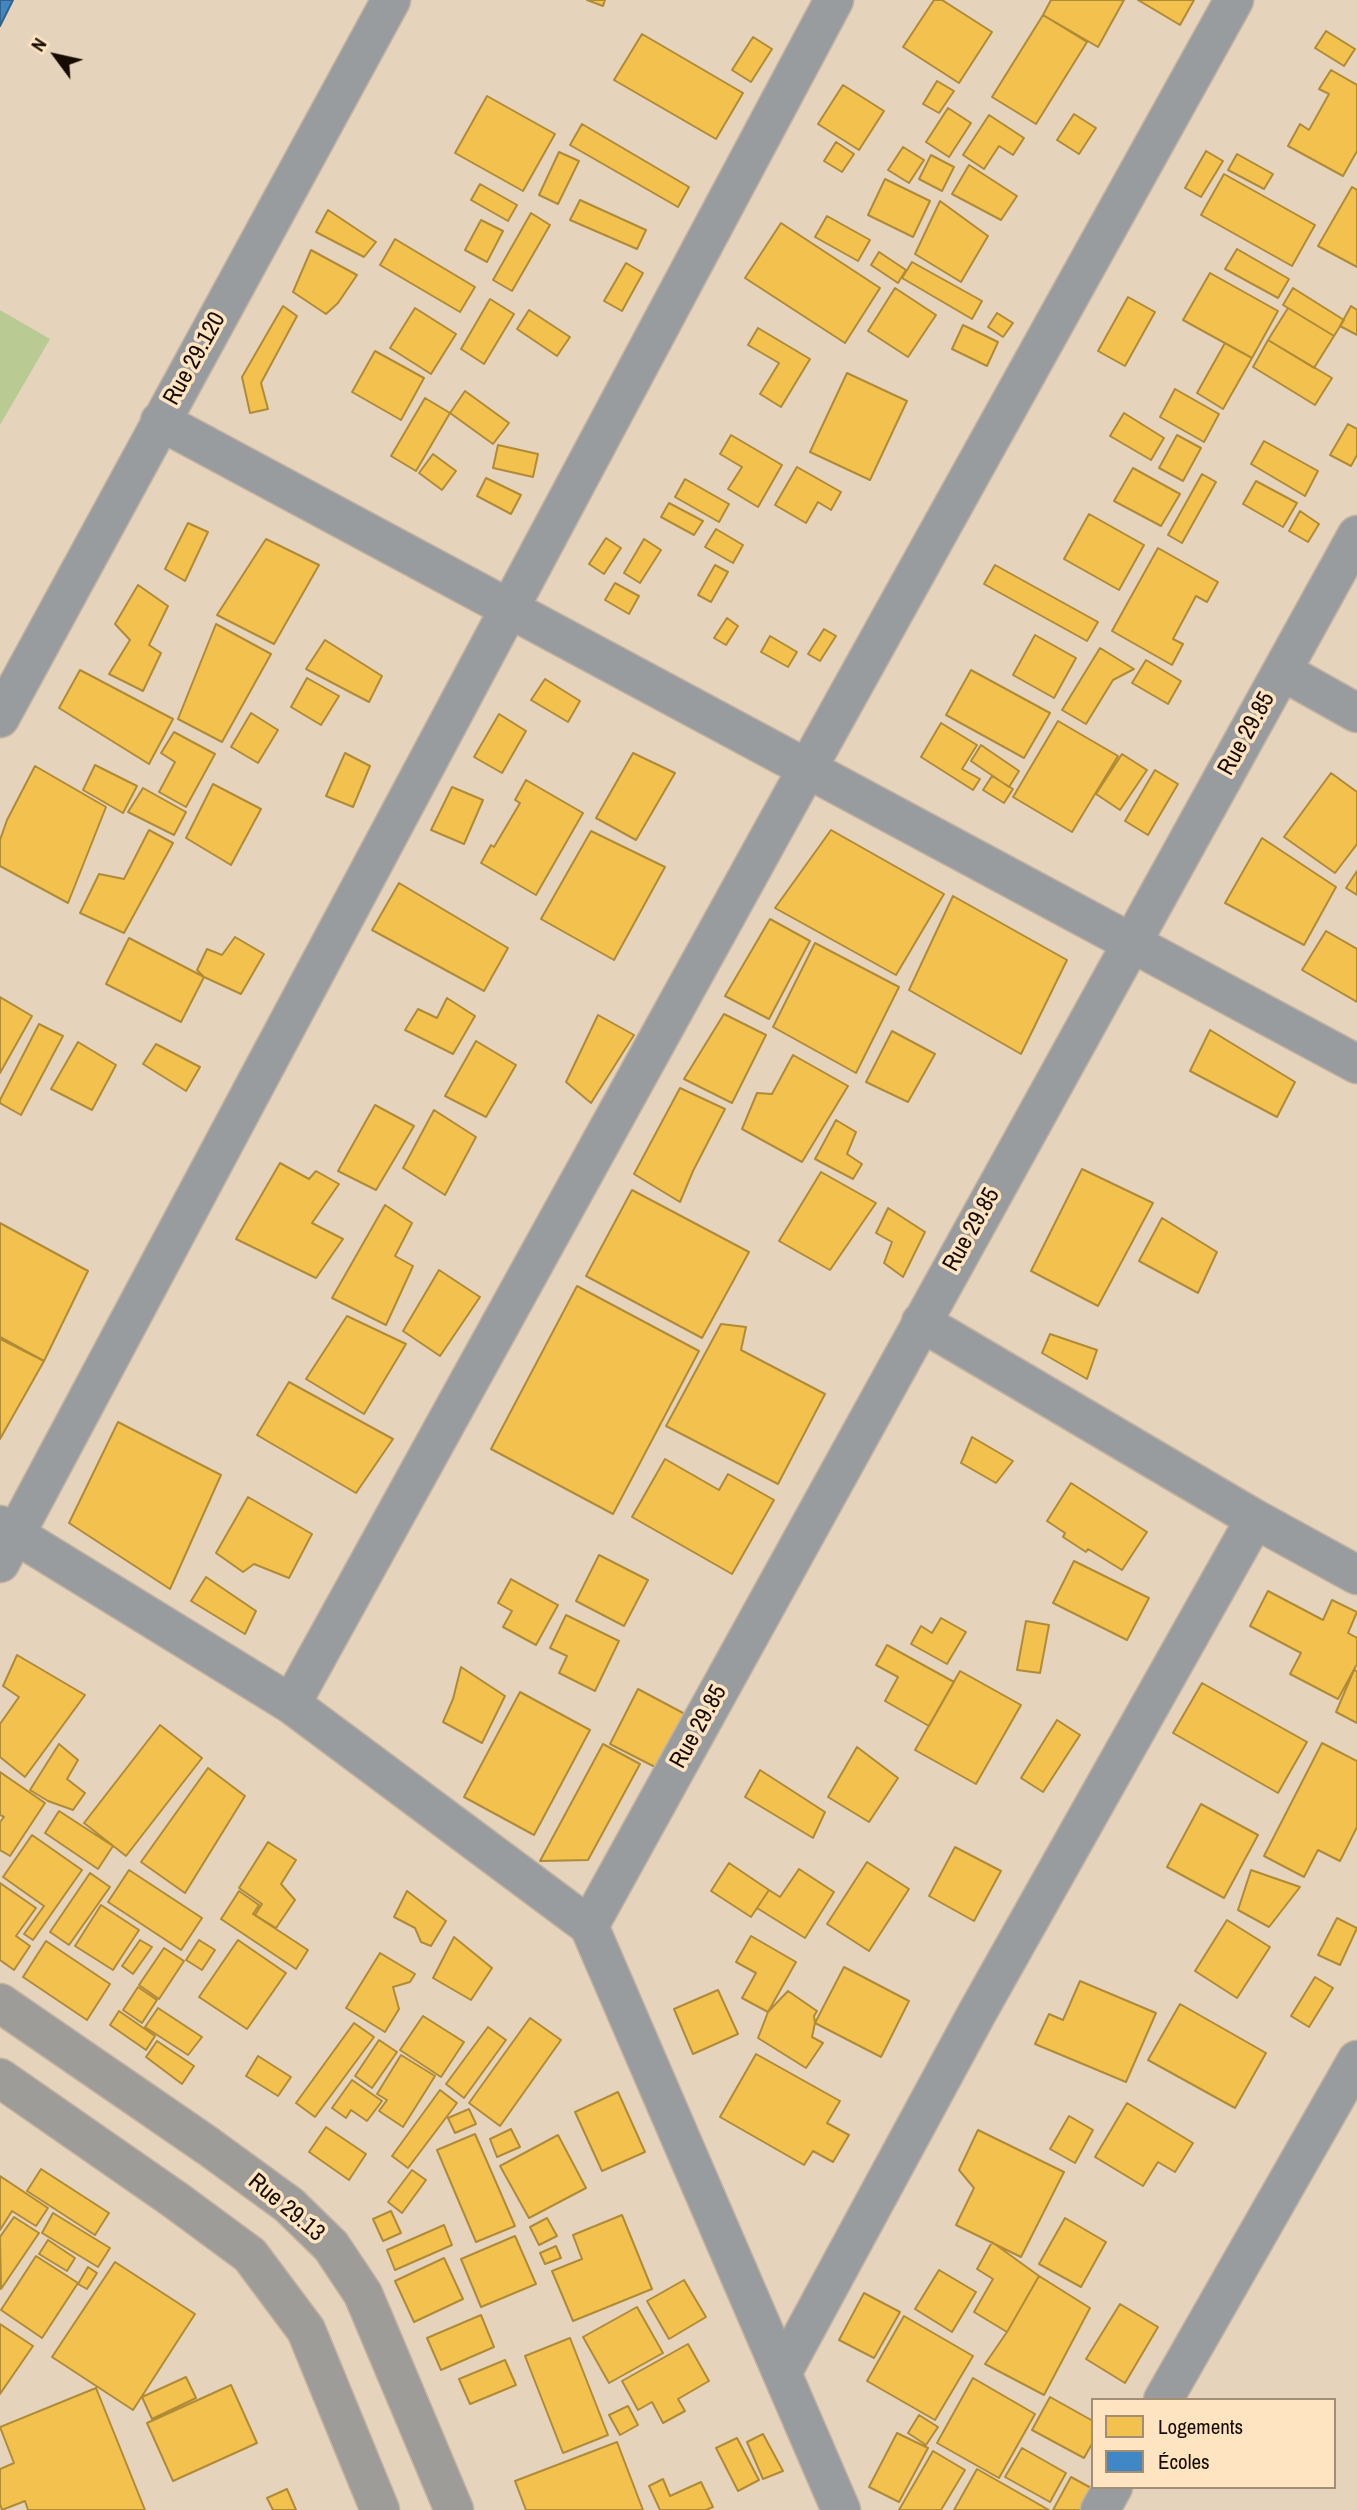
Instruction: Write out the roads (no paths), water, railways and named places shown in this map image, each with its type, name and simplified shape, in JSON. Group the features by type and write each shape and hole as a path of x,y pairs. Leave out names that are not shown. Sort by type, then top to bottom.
{"main road":[{"name":"Rue 29.13","path":"0,2003 289,2205 331,2246 363,2294 454,2510"},
{"path":"0,2078 250,2255 306,2330 380,2510"}],"street":[{"name":"Rue 29.120","path":"0,718 391,0"},
{"path":"834,0 510,610 5,1541 291,1703 589,1926 841,2510"},
{"path":"291,1703 1234,0"},
{"path":"160,421 1357,1064"},
{"name":"Rue 29.85","path":"589,1926 1357,535"},
{"path":"1282,671 1357,713"},
{"path":"921,1322 1255,1519 1357,1575"},
{"path":"782,2373 977,2012 1255,1519"},
{"path":"1164,2398 1357,2060"},
{"path":"1100,2510 1112,2489"}]}
